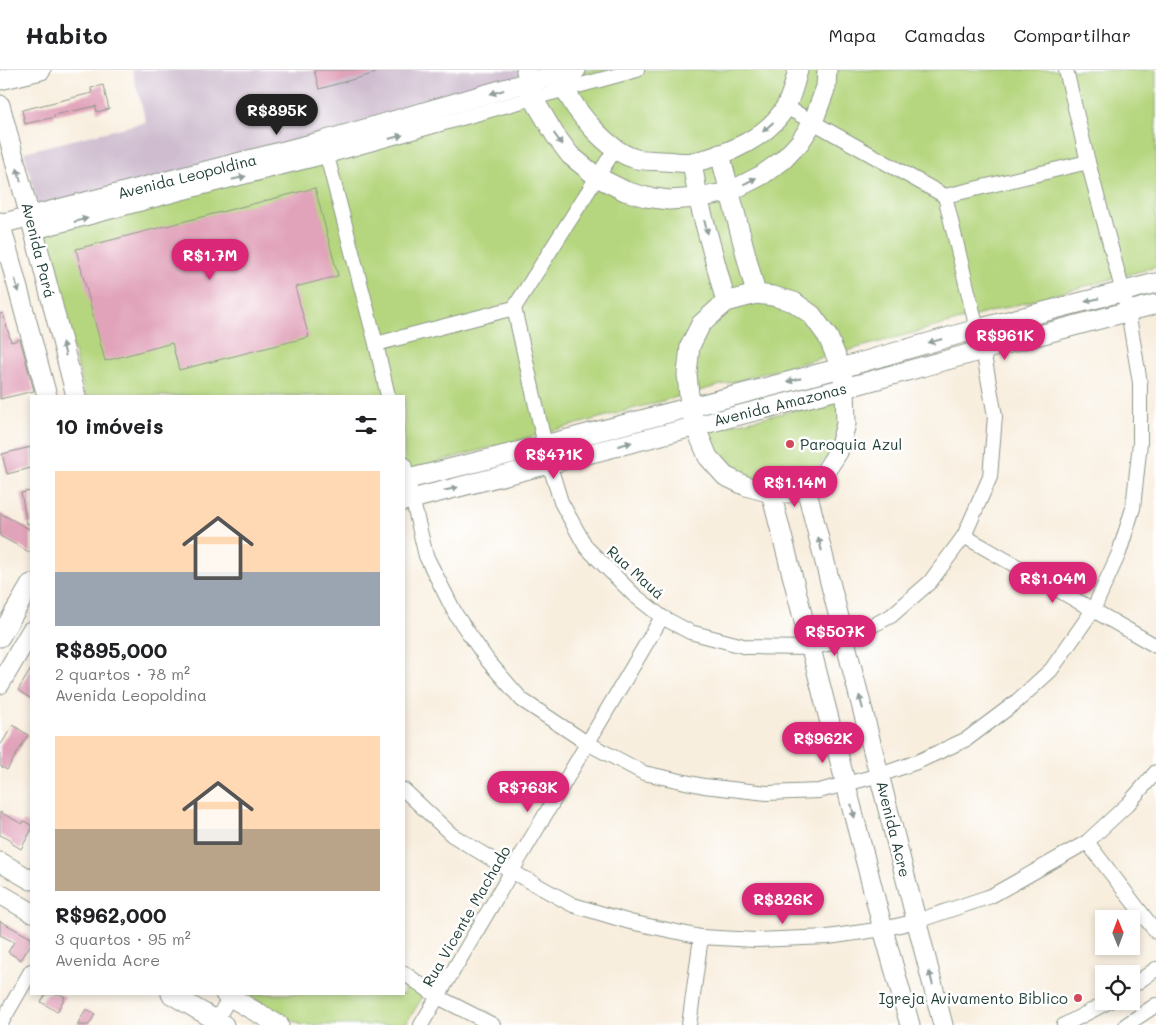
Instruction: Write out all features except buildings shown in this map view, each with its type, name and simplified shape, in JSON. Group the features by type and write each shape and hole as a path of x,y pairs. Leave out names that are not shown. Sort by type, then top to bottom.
{"street":[{"path":"0,80 41,70"},
{"path":"638,70 565,76 584,119 615,149 634,159 692,162 720,154 752,140 771,126 786,107 794,88 798,70"},
{"path":"32,224 184,192 327,156 529,83 555,135 570,155 597,177 625,191 646,197 669,200 698,198 729,192 762,175 783,160 800,142 812,122 826,87 827,70"},
{"path":"405,474 408,500 426,556 456,615 488,661 522,700 587,743 644,773 704,786 767,793 819,791 880,775 917,762 967,739 1015,703 1051,670 1093,610 1119,553 1132,508 1140,443 1140,383 1128,311 1088,162 1066,70"},
{"name":"Avenida Leopoldina","path":"1,231 32,224 529,83 565,76"},
{"name":"Avenida Pará","path":"0,105 76,395"},
{"path":"786,107 945,196 1088,162"},
{"path":"376,344 514,308 615,149"},
{"path":"720,154 756,294"},
{"path":"327,156 388,395"},
{"path":"692,162 698,198 726,302"},
{"name":"Rua Mauá","path":"514,308 549,464 561,502 586,547 634,595 662,617 690,632 747,647 811,648 844,640 891,616 930,582 964,536 990,477 995,416 983,350 945,196"},
{"name":"Avenida Pará","path":"1,231 47,395"},
{"name":"Avenida Amazonas","path":"405,474 545,445 1156,283"},
{"path":"756,294 773,296 794,302 812,315 828,337 841,368 845,388 846,424 838,452 825,472 806,488 788,493 771,493 746,486 725,476 708,457 695,426 690,406 686,374 690,346 701,324 726,302 756,294"},
{"name":"Avenida Amazonas","path":"408,500 845,388 1156,304"},
{"name":"Avenida Acre","path":"806,488 943,1025"},
{"path":"771,493 883,930 910,1025"},
{"path":"964,536 1156,646"},
{"path":"0,637 30,586"},
{"name":"Rua Vicente Machado","path":"420,1025 662,617"},
{"path":"0,684 30,633"},
{"path":"405,791 452,835 510,872 573,905 630,922 701,937 755,940 828,937 883,930 917,921 991,896 1087,842 1128,804 1156,772"},
{"path":"1087,842 1156,932"},
{"path":"0,862 30,879"},
{"path":"0,894 30,911"},
{"path":"688,1025 701,937"},
{"path":"1140,980 1156,968"},
{"path":"0,1025 30,973"},
{"path":"405,974 438,997 493,1025"},
{"path":"173,995 218,1024 228,995 279,1025"},
{"path":"1126,1025 1156,1005"},
{"path":"1064,1025 1095,1009"}],"shaded area":[{"path":"132,70 573,70 39,210 24,152 146,122"}],"green space":[{"path":"573,70 1156,70 1156,267 405,471 405,395 85,395 39,210"},
{"path":"839,400 841,420 834,449 803,483 771,489 745,482 715,454 709,430"},
{"path":"405,980 424,995 405,1025 301,1025 249,995 405,995"}],"place":[{"name":"Paroquia Azul","path":"790,444"},
{"name":"Igreja Avivamento Biblico","path":"1078,998"}]}
